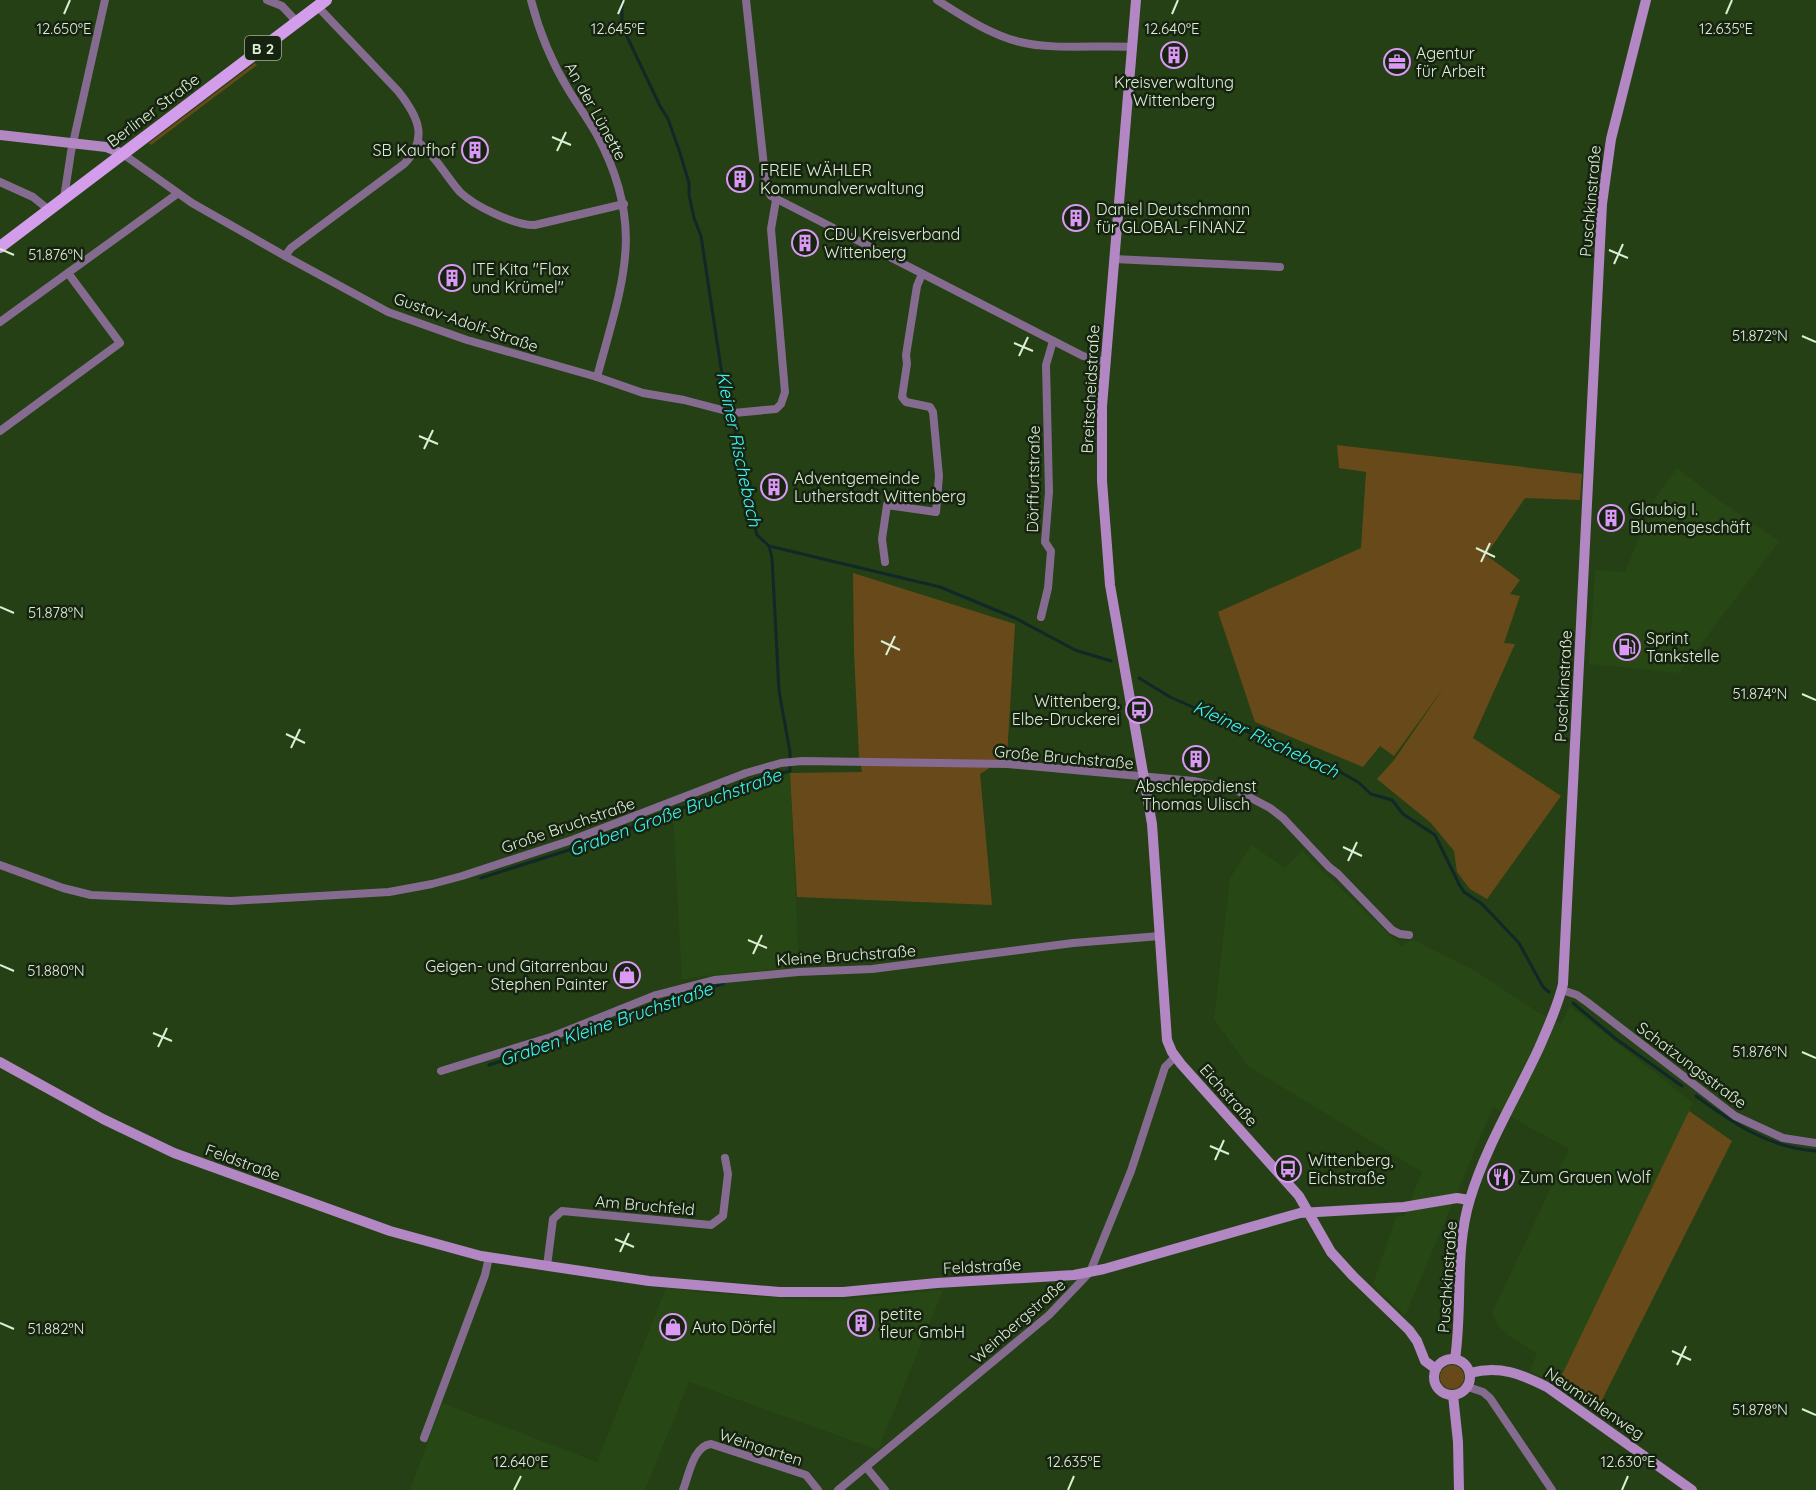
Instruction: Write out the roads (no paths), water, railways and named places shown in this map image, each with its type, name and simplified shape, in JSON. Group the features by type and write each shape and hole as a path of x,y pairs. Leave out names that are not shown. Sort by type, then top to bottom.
{"main road":[{"name":"Berliner Straße","path":"0,247 322,3"}],"street":[{"path":"64,198 73,143 105,0"},
{"path":"267,0 282,6 297,22"},
{"name":"An der Lünette","path":"531,0 555,66 608,157 624,204 627,252 624,277 597,377"},
{"path":"746,0 767,191 776,200 1053,341 1083,356 1106,362"},
{"path":"937,0 961,15 1020,43 1132,47"},
{"name":"Breitscheidstraße","path":"1136,0 1101,446 1107,562 1145,778"},
{"name":"Puschkinstraße","path":"1455,1359 1459,1325 1460,1255 1463,1226 1470,1200 1479,1174 1547,1030 1560,995 1565,956 1602,204 1611,139 1646,0"},
{"path":"285,256 291,248 404,164 411,157 418,142 417,124 407,102 398,90 330,22 322,3"},
{"path":"0,135 106,147 123,154"},
{"path":"418,142 429,150 466,197 513,223 525,226 535,225 624,204"},
{"name":"Gustav-Adolf-Straße","path":"123,154 177,194 388,312 489,347 597,377 643,393 684,400 734,413 776,409 781,404 784,392 771,229 776,200"},
{"path":"0,182 33,197 49,210"},
{"path":"0,322 177,194"},
{"path":"1114,259 1281,267"},
{"path":"0,430 120,343 68,273"},
{"path":"885,562 882,539 887,505 936,512 939,476 933,412 930,407 906,402 902,397 917,285 922,274"},
{"name":"Dörffurtstraße","path":"1041,616 1048,588 1051,550 1045,542 1049,492 1046,365 1053,341"},
{"name":"Große Bruchstraße","path":"0,865 91,896 231,901 389,892 462,876 572,840 746,773 792,762 1008,764 1212,784 1236,790 1258,801 1282,818 1392,930 1409,935"},
{"name":"Eichstraße","path":"1145,778 1152,824 1167,1040 1175,1057 1299,1196 1331,1251 1353,1276 1409,1330 1417,1341 1425,1361 1436,1369"},
{"name":"Kleine Bruchstraße","path":"441,1071 550,1037 656,995 714,980 798,972 872,969 1073,943 1160,936"},
{"name":"Schatzungsstraße","path":"1560,995 1577,995 1735,1116 1783,1138 1816,1143"},
{"name":"Weinbergstraße","path":"838,1490 1049,1315 1090,1272 1131,1171 1165,1067 1175,1057"},
{"name":"Feldstraße","path":"0,1062 103,1119 174,1153 390,1231 489,1257 649,1281 766,1292 843,1292 937,1283 1063,1276 1090,1272 1309,1212 1404,1207 1457,1198 1470,1200"},
{"name":"Am Bruchfeld","path":"547,1266 553,1219 562,1211 711,1225 723,1216 728,1174 725,1158"},
{"path":"424,1438 485,1275 489,1257"},
{"path":"1455,1359 1465,1363 1471,1380 1468,1387 1459,1394 1453,1395 1444,1393 1437,1387 1434,1378 1436,1369 1443,1361 1455,1359"},
{"name":"Neumühlenweg","path":"1470,1373 1487,1369 1502,1370 1522,1375 1547,1387 1692,1490"},
{"path":"1468,1387 1486,1394 1552,1490"},
{"path":"1453,1395 1458,1442 1459,1490"},
{"name":"Weingarten","path":"683,1490 698,1451 705,1444 711,1444 806,1475 818,1490"},
{"path":"866,1467 885,1490"}],"waterway":[{"name":"Kleiner Rischebach","path":"622,0 622,26 668,119 689,183 694,218 701,236 721,368 742,460 742,479 757,535 769,546 940,587 1015,618 1075,650 1111,661"},
{"name":"Graben Große Bruchstraße","path":"481,878 594,842 758,779 790,771 790,752 779,691 772,558 769,546"},
{"name":"Kleiner Rischebach","path":"1139,678 1170,697 1283,750 1314,758 1358,782 1371,794 1392,800 1403,814 1435,835 1464,892 1482,904 1519,943 1543,987 1549,992"},
{"name":"Graben Kleine Bruchstraße","path":"489,1065 564,1040 667,999 723,984"},
{"name":"Kleiner Rischebach","path":"1573,1003 1616,1039 1682,1086"},
{"name":"Kleiner Rischebach","path":"1696,1096 1724,1116 1767,1139 1799,1149 1816,1151"}],"place":[{"name":"Kreisverwaltung Wittenberg","path":"1174,55"},
{"name":"Agentur für Arbeit","path":"1397,62"},
{"name":"SB Kaufhof","path":"475,150"},
{"name":"FREIE WÄHLER Kommunalverwaltung","path":"740,179"},
{"name":"Daniel Deutschmann für GLOBAL-FINANZ","path":"1076,218"},
{"name":"CDU Kreisverband Wittenberg","path":"805,243"},
{"name":"ITE Kita \"Flax und Krümel\"","path":"452,278"},
{"name":"Adventgemeinde Lutherstadt Wittenberg","path":"774,487"},
{"name":"Glaubig I. Blumengeschäft","path":"1611,518"},
{"name":"Sprint Tankstelle","path":"1627,647"},
{"name":"Wittenberg, Elbe-Druckerei","path":"1139,710"},
{"name":"Abschleppdienst Thomas Ulisch","path":"1196,759"},
{"name":"Geigen- und Gitarrenbau Stephen Painter","path":"627,975"},
{"name":"Wittenberg, Eichstraße","path":"1288,1169"},
{"name":"Zum Grauen Wolf","path":"1501,1177"},
{"name":"petite fleur GmbH","path":"861,1323"},
{"name":"Auto Dörfel","path":"673,1327"}]}
